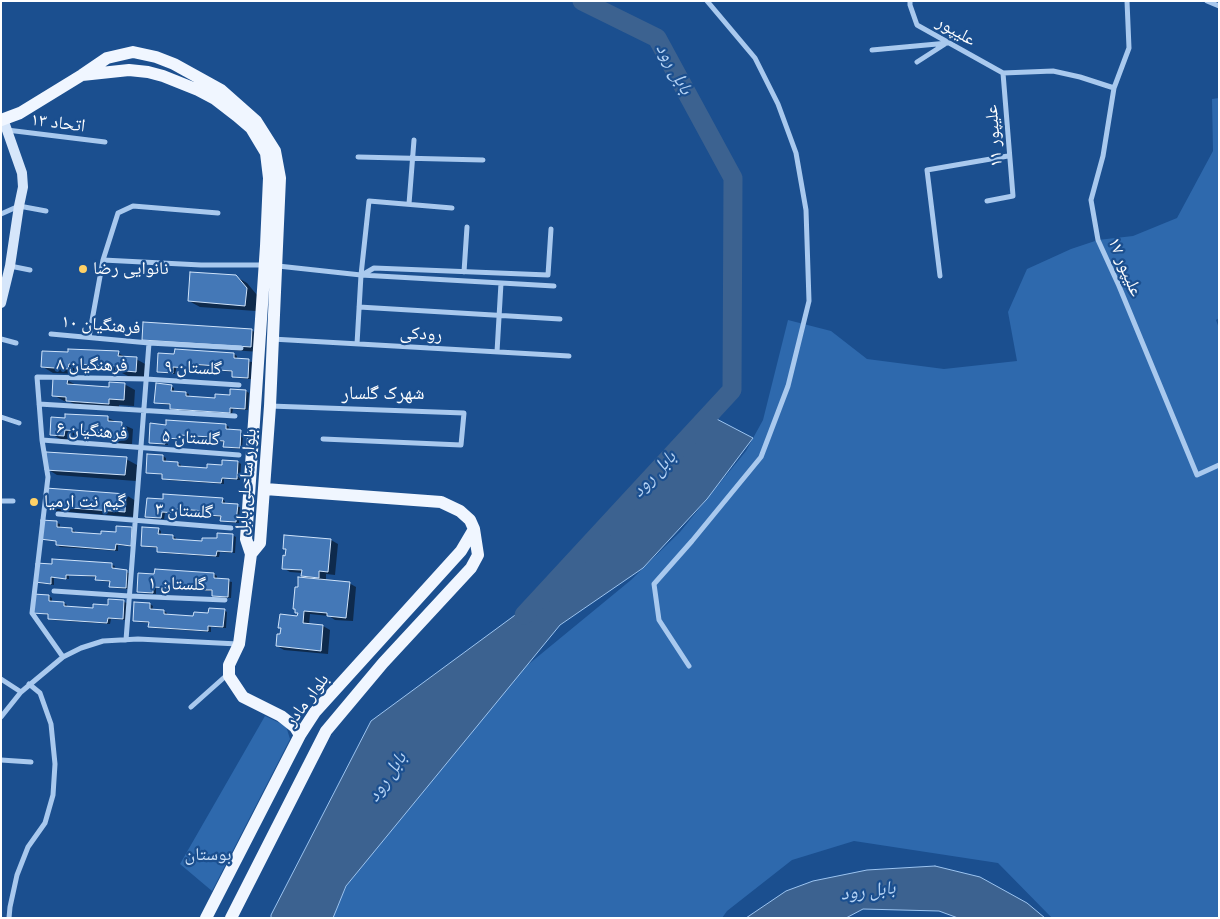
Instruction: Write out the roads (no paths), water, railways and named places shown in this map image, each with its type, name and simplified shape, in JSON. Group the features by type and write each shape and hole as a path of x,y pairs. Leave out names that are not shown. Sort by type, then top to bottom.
{"main road":[{"name":"بلوار ساحلی بابل","path":"3,123 107,58 132,52 156,57 174,64 221,90 256,121 275,151 280,178 270,406 260,543 252,554"},
{"path":"148,72 156,57"},
{"name":"بلوار ساحلی بابل","path":"82,75 129,70 148,72 164,76 198,90 215,99 250,128 266,153 269,178 246,539 252,554"},
{"path":"2,305 10,266 18,206 23,187 22,173 3,123"},
{"name":"بلوار مادر","path":"231,918 326,731 383,663 471,568 478,555 474,529 470,520 460,510 440,502 264,489"},
{"name":"بلوار مادر","path":"206,918 300,735 315,712 461,551 474,529"},
{"path":"252,554 240,644 229,665 229,674 233,684 243,697 281,716 295,727 300,735"}],"street":[{"path":"689,666 658,620 654,584 761,457 788,386 809,301 806,210 796,153 778,104 755,58 707,1"},
{"name":"علیپور","path":"910,1 917,25 1003,73"},
{"name":"علیپور ۱۷","path":"1127,1 1129,48 1114,88 1103,156 1091,200 1098,240 1197,475 1219,465"},
{"path":"1207,1 1219,6"},
{"path":"872,50 948,42"},
{"path":"917,62 948,42"},
{"path":"1003,73 1053,71 1114,88"},
{"name":"علیپور ۱۱","path":"987,201 1013,196 1008,156 1003,73"},
{"name":"اتحاد ۱۳","path":"3,123 106,142"},
{"path":"409,204 414,140"},
{"path":"940,276 927,170 1008,156"},
{"path":"358,157 483,160"},
{"path":"357,344 361,275 370,201 452,208"},
{"path":"1,214 18,206 46,211"},
{"path":"90,337 103,260 118,214 133,206 218,213"},
{"path":"464,272 467,227"},
{"path":"361,275 374,268 548,275 551,229"},
{"path":"103,260 201,265 264,265 361,275 554,286"},
{"path":"10,266 30,270"},
{"path":"496,352 501,283"},
{"path":"359,307 560,319"},
{"name":"فرهنگیان ۱۰","path":"51,334 149,343 241,348"},
{"path":"1,339 16,343"},
{"name":"رودکی","path":"272,340 569,356"},
{"path":"126,640 149,343"},
{"name":"فرهنگیان ۸","path":"39,404 38,377 146,379"},
{"name":"گلستان ۹","path":"146,379 238,385"},
{"path":"63,657 32,613 48,477 39,404 235,416"},
{"path":"270,406 464,414 461,445 323,439"},
{"path":"1,417 19,423"},
{"name":"فرهنگیان ۶","path":"42,440 141,449"},
{"name":"گلستان ۵","path":"141,449 239,455"},
{"path":"1,501 13,501"},
{"name":"گلستان ۳","path":"58,514 231,528"},
{"name":"گلستان ۱","path":"54,590 129,596 225,600"},
{"path":"1,717 29,684 63,657 81,648 103,641 138,639 240,644"},
{"path":"191,707 229,674"},
{"path":"1,679 21,692"},
{"path":"9,918 17,875 28,847 45,823 53,795 55,764 51,724 40,693 29,684"},
{"path":"1,760 31,762"}],"water":[{"path":"709,415 753,438 707,499 643,568 560,625 346,886 333,918 271,918 371,721 541,596"},
{"path":"935,866 980,877 1027,903 1045,918 958,918 939,911 863,909 846,918 746,918 786,891 813,881 867,870"}],"waterway":[{"name":"بابل رود","path":"524,615 732,390 733,178 657,38 582,1"}],"place":[{"name":"نانوایی رضا","path":"83,269"},
{"name":"گیم نت ارمیا","path":"34,502"}],"district":[{"name":"شهرک گلسار","path":"383,394"}],"park label":[{"name":"بوستان","path":"208,855"}]}
